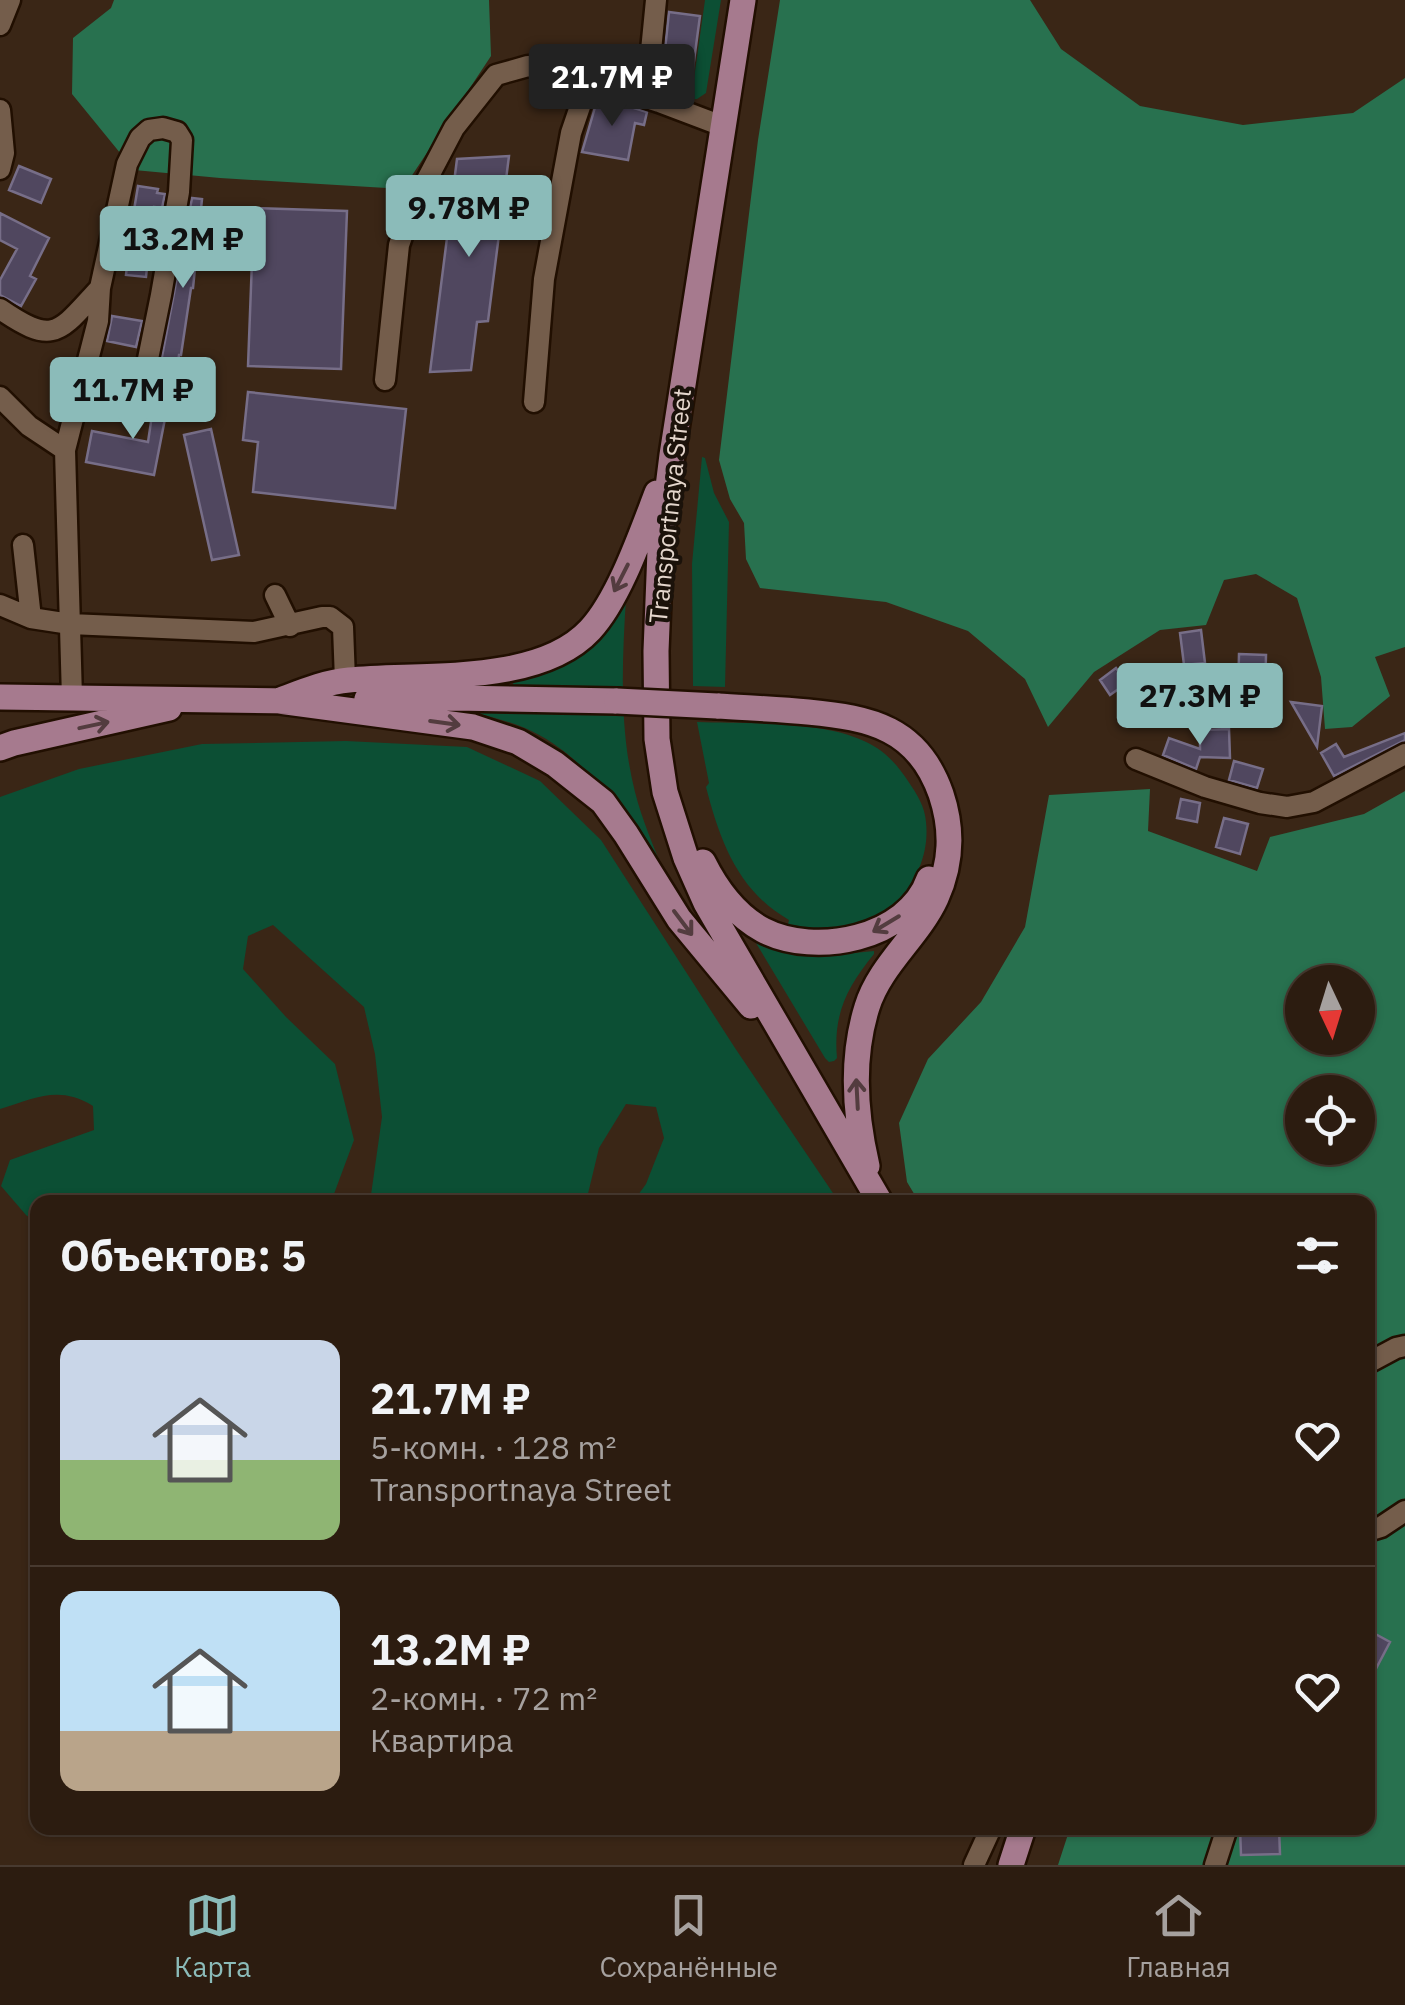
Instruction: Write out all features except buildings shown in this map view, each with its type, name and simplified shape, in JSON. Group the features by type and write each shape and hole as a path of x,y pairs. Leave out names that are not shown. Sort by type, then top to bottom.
{"main road":[{"name":"Transportnaya Street","path":"743,0 660,551 657,739 665,792 686,858 706,903 875,1195"},
{"path":"279,701 345,680 506,669 542,662 572,647 592,628 620,580 672,455"},
{"path":"0,697 616,701 861,718 906,740 935,777 947,812 950,854 945,876 927,914 890,963 868,1004 858,1047 856,1092 862,1146 876,1195"},
{"path":"0,748 203,699"},
{"path":"279,701 473,727 518,742 554,764 604,802 679,919 797,1062"},
{"path":"665,792 708,874 742,915 780,938 830,942 861,937 884,927 915,903 927,885 939,835 935,777"},
{"path":"1010,1865 1021,1835"}],"street":[{"path":"0,25 10,0"},
{"path":"656,0 648,81 659,102"},
{"path":"385,380 399,245 412,208 454,128 496,74 528,66 564,71 724,127"},
{"path":"534,402 544,279 571,133 588,80"},
{"path":"0,110 4,153 0,169"},
{"path":"72,698 64,450 98,322 100,288 127,164 133,149 150,130 163,128 176,132 183,149 162,296 137,413"},
{"path":"0,309 26,327 40,332 55,331 100,288"},
{"path":"0,397 28,426 64,450"},
{"path":"24,545 31,618"},
{"path":"275,596 290,626"},
{"path":"0,605 31,618 70,624 254,632 322,617 338,621 343,627 345,680"},
{"path":"1136,760 1205,787 1260,803 1287,806 1314,802 1405,754"},
{"path":"1375,1359 1405,1346"},
{"path":"1375,1529 1405,1512"},
{"path":"974,1865 989,1835"},
{"path":"1216,1865 1225,1835"}],"green space":[{"path":"114,0 489,0 491,56 403,189 134,170 72,94 73,38 111,8"},
{"path":"705,0 721,0 706,93 697,99 667,100 663,81 693,86"},
{"path":"780,0 1030,0 1061,49 1140,106 1243,125 1353,113 1405,78 1405,647 1375,657 1390,696 1352,727 1325,729 1321,677 1297,598 1256,574 1224,580 1206,625 1160,630 1094,672 1048,727 1025,679 968,631 886,602 760,588 746,559 744,523 730,499 719,460 758,140"},
{"path":"702,457 729,522 725,687 693,686 692,564"},
{"path":"626,598 626,744 638,802 664,873 604,791 568,755 525,728 473,712 514,714 513,678"},
{"path":"697,722 826,729 864,741 884,753 911,786 925,816 922,862 902,896 871,922 853,929 821,933 788,924 789,920 756,895 725,845 706,787 709,783"},
{"path":"346,741 467,747 540,781 601,840 834,1195 638,1195 664,1138 656,1107 626,1104 599,1148 588,1195 371,1195 382,1117 375,1054 364,1007 273,925 248,936 243,969 335,1064 354,1140 334,1195 30,1195 30,1218 1,1186 10,1160 94,1130 93,1106 58,1095 0,1109 0,797 79,769 202,744"},
{"path":"1150,789 1148,831 1257,871 1270,837 1364,814 1405,791 1405,1865 1058,1865 1068,1835 1375,1835 1375,1195 915,1195 907,1182 899,1123 928,1059 981,1002 1025,927 1049,795"},
{"path":"750,933 802,954 874,951 844,1002 834,1061 825,1058"}]}
